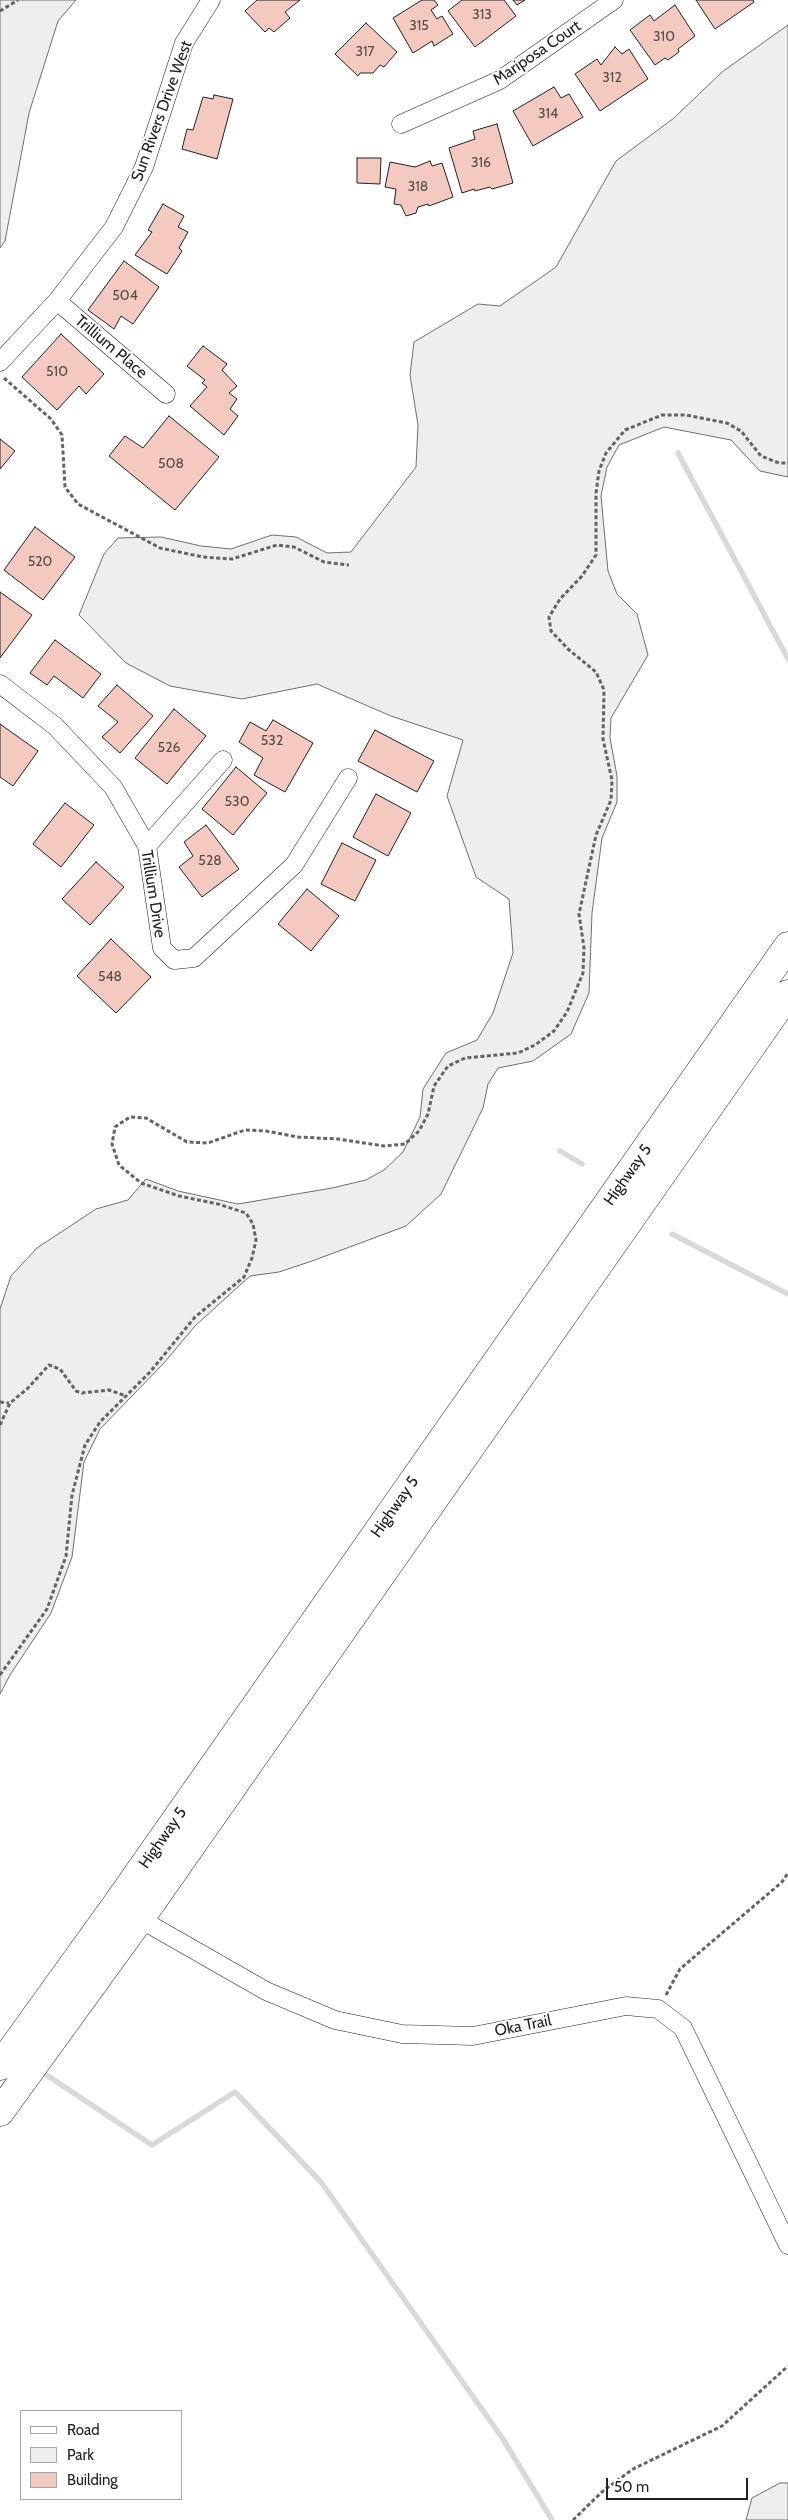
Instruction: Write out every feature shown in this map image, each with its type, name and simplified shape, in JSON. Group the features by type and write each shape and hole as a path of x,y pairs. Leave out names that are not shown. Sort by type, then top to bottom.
{"highway":[{"name":"Highway 5","path":"0,2066 116,1904 788,946"},
{"name":"Highway 5","path":"0,2112 140,1919 788,994"}],"street":[{"name":"Sun Rivers Drive West","path":"0,362 57,301 118,218 144,167 184,43 211,0"},
{"name":"Mariposa Court","path":"402,124 500,80 614,0"},
{"name":"Trillium Place","path":"57,301 166,394"},
{"name":"Trillium Drive","path":"2,688 55,726 113,786 147,846 162,948 174,960 194,958 294,865 348,778"},
{"path":"147,846 223,760"},
{"name":"Oka Trail","path":"140,1919 266,1991 335,2020 402,2034 473,2036 626,2006 658,2008"},
{"path":"658,2008 683,2028 788,2245"}],"path":[{"path":"0,11 18,0"},
{"path":"0,374 51,419 62,435 65,487 78,504 160,548 203,557 232,559 277,545 294,547 324,562 349,565"},
{"path":"0,1675 47,1609 66,1556 72,1495 85,1446 100,1422 150,1372 196,1317 244,1277 252,1258 256,1240 253,1224 246,1213 218,1204 179,1196 141,1183 119,1165 112,1144 116,1127 130,1117 146,1118 187,1142 208,1143 246,1130 266,1131 298,1137 338,1139 384,1146 405,1144 419,1131 428,1114 434,1086 448,1066 465,1058 518,1053 535,1045 554,1031 568,1012 583,974 584,948 580,914 596,836 611,800 612,780 603,739 604,690 596,672 568,649 551,630 549,617 560,599 582,576 596,555 596,493 599,470 606,453 625,430 662,415 686,415 727,423 741,431 761,456 779,463 788,463"},
{"path":"0,1425 10,1403 27,1389 49,1365 60,1370 76,1391 82,1393 109,1390 126,1396"},
{"path":"0,1402 10,1403"},
{"path":"658,2008 680,1969 782,1882 788,1873"},
{"path":"573,2520 603,2491 633,2469 722,2426 788,2366"}],"green space":[{"path":"0,0 76,0 58,21 29,113 5,241 0,248"},
{"path":"788,25 788,477 760,471 731,440 664,427 619,445 607,467 601,496 608,571 617,594 637,614 648,655 611,718 610,738 617,776 617,802 602,838 592,913 589,993 571,1034 533,1061 498,1068 488,1084 483,1108 441,1194 406,1226 279,1272 250,1276 195,1326 163,1364 100,1429 84,1462 72,1557 51,1613 10,1675 0,1694 0,1309 11,1276 37,1248 96,1209 128,1200 146,1179 178,1191 238,1204 332,1188 366,1180 384,1170 403,1152 420,1117 423,1089 446,1053 477,1040 493,1013 513,953 509,899 476,877 447,796 463,740 391,716 317,684 242,699 170,686 126,663 79,615 104,554 118,538 161,537 201,546 231,549 272,535 296,537 327,553 351,552 416,467 418,425 410,375 414,342 478,304 500,306 556,267 616,161 674,118 722,72"},
{"path":"780,2483 788,2483 788,2520 746,2520 752,2498"}],"building":[{"path":"257,0 300,0 285,12 290,18 274,32 269,28 265,32 245,11"},
{"path":"422,0 434,0 438,5 431,10 437,19 442,16 453,34 434,46 432,41 413,53 393,18"},
{"path":"462,0 504,0 516,16 475,47 448,11"},
{"path":"513,0 525,0 517,5"},
{"path":"696,0 753,0 754,2 715,29"},
{"path":"675,5 695,36 678,49 679,52 668,60 665,58 655,65 630,30 650,15 654,21"},
{"path":"366,23 397,52 384,67 380,65 373,73 360,73 358,76 335,54"},
{"path":"615,47 622,54 629,49 648,79 600,111 575,74 597,59 601,65"},
{"path":"554,87 561,98 569,94 583,117 533,146 513,111"},
{"path":"214,95 233,99 217,159 182,149 187,129 193,130 203,97 213,99"},
{"path":"497,124 513,183 492,189 490,187 475,191 474,189 462,193 449,148 475,139 473,131"},
{"path":"357,158 381,158 380,184 357,183"},
{"path":"430,161 432,166 442,163 453,197 429,206 428,204 418,207 416,213 406,216 401,205 394,204 396,189 385,187 390,162 415,167"},
{"path":"163,204 184,216 178,227 188,232 179,248 182,251 167,274 135,255 152,232 148,230"},
{"path":"124,261 159,287 133,324 121,316 114,329 88,310"},
{"path":"61,334 104,374 86,394 79,386 57,410 22,377"},
{"path":"203,346 227,364 222,370 237,386 229,393 237,399 230,409 238,416 224,435 190,406 207,387 202,383 205,380 187,366"},
{"path":"169,416 219,457 175,510 109,456 125,436 143,448"},
{"path":"0,439 15,451 0,469"},
{"path":"35,527 75,557 43,600 4,570"},
{"path":"0,592 32,615 0,658"},
{"path":"55,640 101,674 83,698 54,676 47,685 30,673"},
{"path":"117,685 153,716 120,753 102,737 118,722 98,706"},
{"path":"174,709 206,736 167,784 135,758"},
{"path":"273,720 313,743 285,792 254,775 263,758 239,742 250,722 266,731"},
{"path":"0,724 38,751 13,786 0,777"},
{"path":"375,730 434,761 417,792 358,761"},
{"path":"236,767 267,793 233,835 202,809"},
{"path":"376,794 411,813 388,856 353,837"},
{"path":"65,803 94,825 61,867 33,844"},
{"path":"206,825 239,869 202,897 179,867 193,856 184,842"},
{"path":"342,843 376,860 355,901 321,884"},
{"path":"96,862 124,887 90,925 62,899"},
{"path":"307,889 339,916 311,951 278,924"},
{"path":"111,939 151,977 116,1013 77,976"}],"waterway":[{"path":"678,453 788,659"},
{"path":"560,1151 582,1164"},
{"path":"672,1234 788,1294"},
{"path":"39,2070 152,2145 235,2092 321,2182 503,2439 552,2520"}]}
